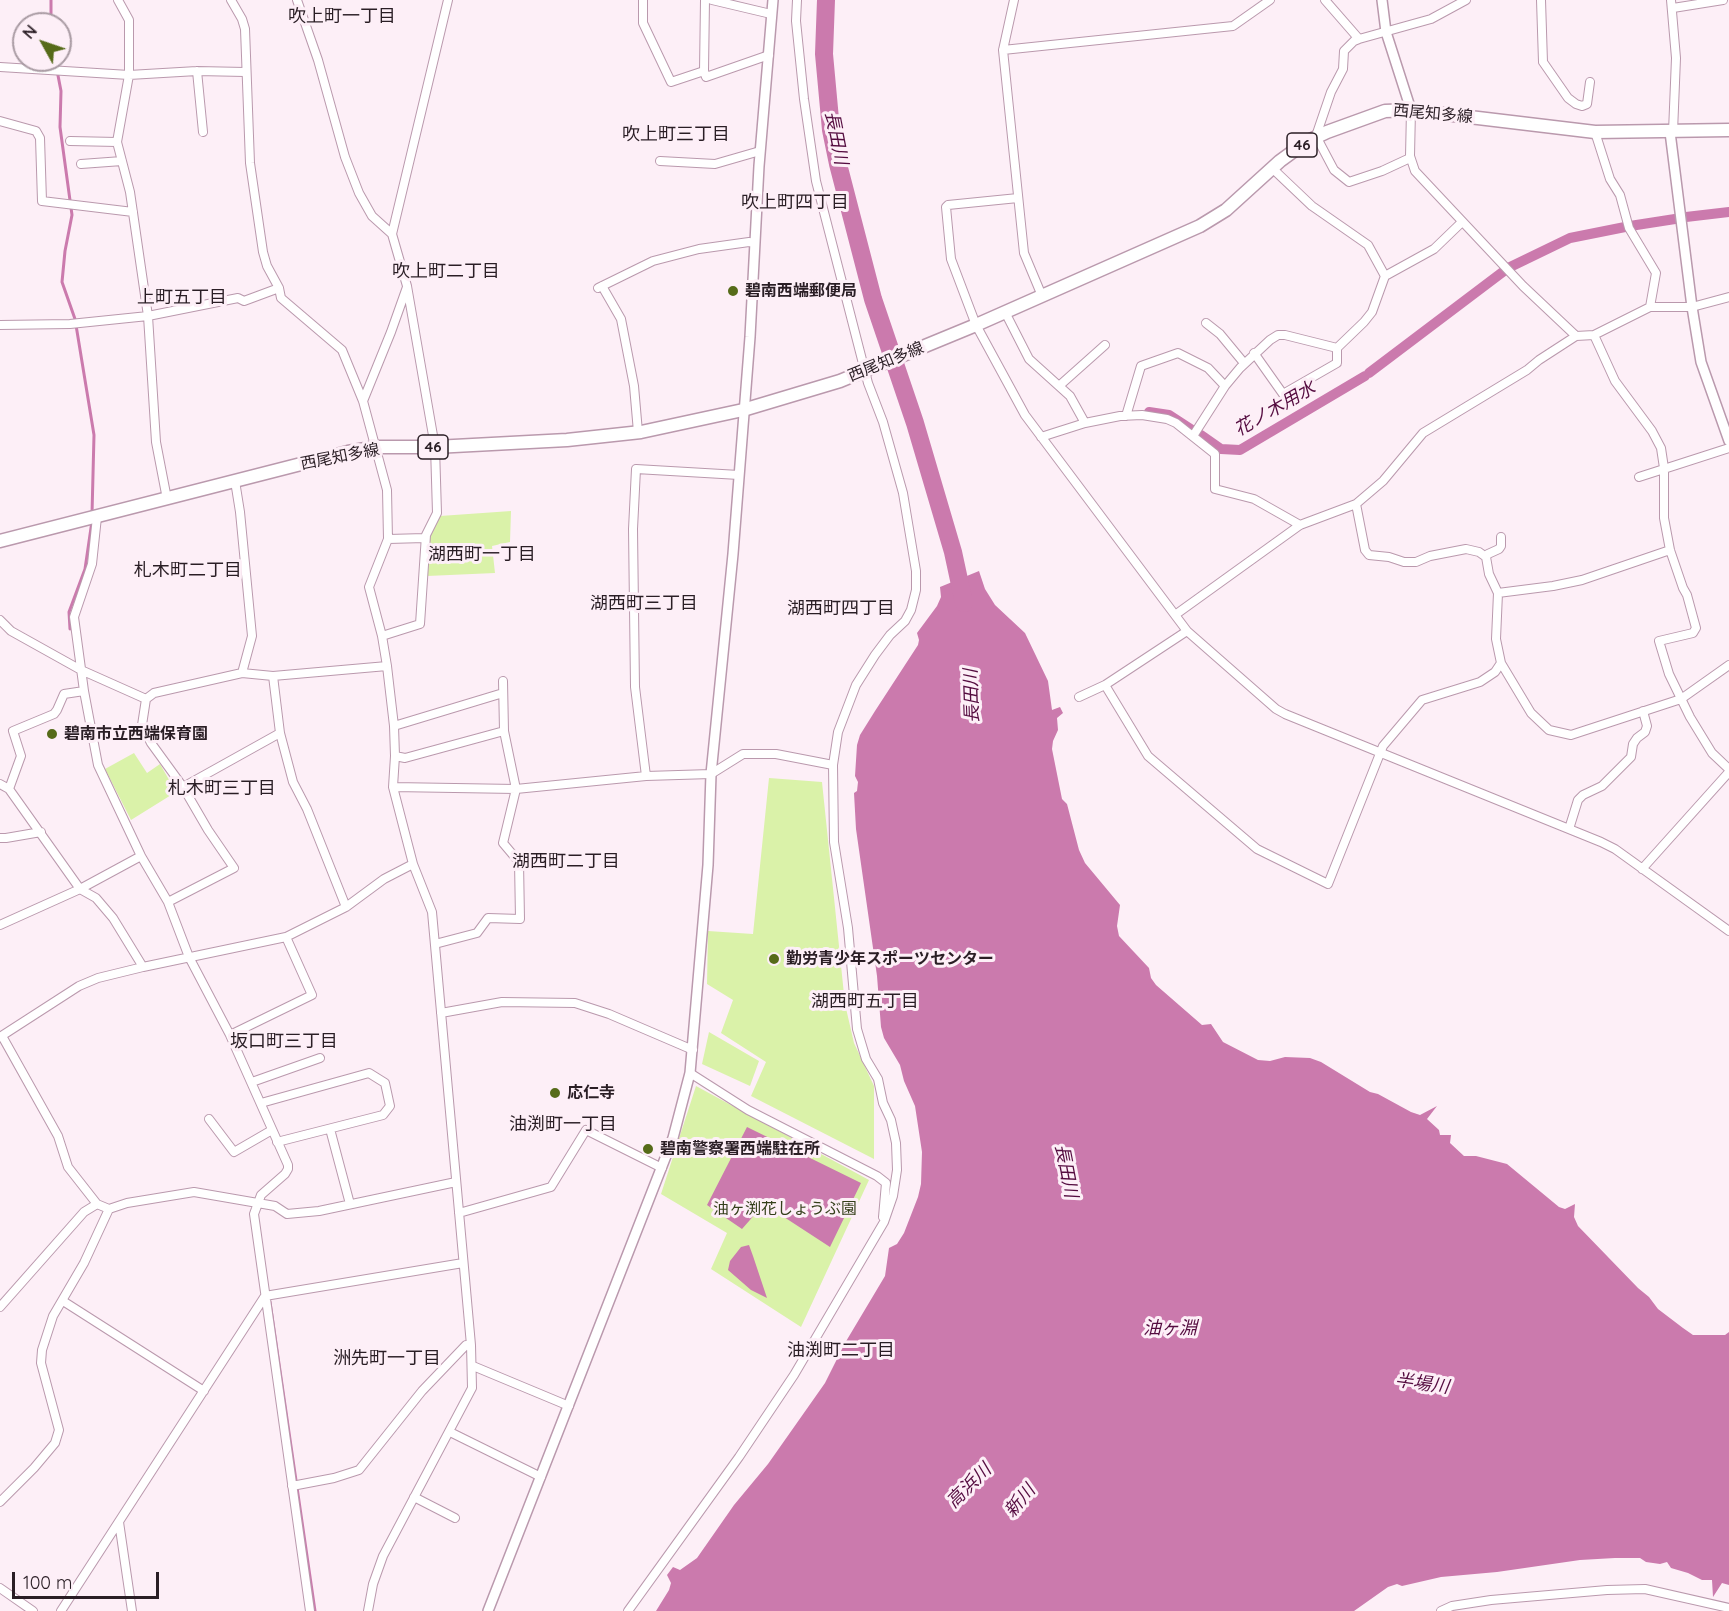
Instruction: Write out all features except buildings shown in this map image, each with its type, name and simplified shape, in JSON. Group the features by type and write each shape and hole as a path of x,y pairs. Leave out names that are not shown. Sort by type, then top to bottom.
{"main road":[{"name":"西尾知多線","path":"0,541 348,452 377,447 435,447 567,440 638,432 743,410 840,381 975,325 1200,226 1226,210 1296,148 1316,136 1390,109 1595,132 1729,130"}],"street":[{"path":"118,0 129,21 129,75 117,142 133,212 148,316 156,442 167,499"},
{"path":"231,0 245,29 250,163 267,266 279,288 281,298 342,350 363,401 387,490 388,538 369,587 387,666 394,726 393,787 413,864 432,912 473,1366 472,1388 383,1556 373,1584 368,1611"},
{"path":"297,0 318,60 345,157 359,193 372,216 392,234"},
{"path":"382,636 420,624 425,538 437,513 435,447 407,286 392,234 448,0"},
{"path":"643,0 643,23 671,82 704,71"},
{"path":"705,0 704,71 706,77 769,55"},
{"path":"712,0 771,14"},
{"path":"488,1611 662,1168 673,1138 690,1073 708,865 711,774 732,566 750,337 760,151 773,0"},
{"path":"628,1611 739,1457 794,1375 884,1222 893,1196 897,1170 896,1143 891,1120 883,1103 878,1079 866,1059 857,1029 848,928 834,842 832,765 838,732 856,686 875,655 905,621 911,610 916,590 916,571 903,492 866,371 823,215 812,164 799,49 797,0"},
{"path":"1014,0 1003,50 1024,253 1042,296"},
{"path":"1003,50 1233,26 1270,0"},
{"path":"1325,0 1359,39"},
{"path":"1382,0 1386,32 1411,110 1410,158 1414,171 1524,286 1576,336"},
{"path":"1410,158 1382,171 1349,182 1334,170 1316,136 1331,92 1343,69 1344,51 1354,41 1431,19 1466,0"},
{"path":"1541,0 1543,62 1568,98 1576,104 1587,105 1590,82"},
{"path":"1723,0 1672,4 1676,58 1672,132 1692,307 1704,374 1729,441"},
{"path":"0,67 129,75 197,71 245,72"},
{"path":"197,71 203,132"},
{"path":"0,121 36,131 40,138 42,201 133,212"},
{"path":"1595,132 1610,178 1620,195 1629,228 1656,273 1650,308"},
{"path":"70,141 117,142"},
{"path":"660,161 715,164 760,151"},
{"path":"81,164 122,160"},
{"path":"1272,168 1312,206 1368,245 1385,276"},
{"path":"1018,198 946,207 951,259 975,325 1009,388 1041,437 1186,631 1276,709 1607,845 1729,930"},
{"path":"1254,353 1283,393 1337,363 1337,348 1372,312 1385,276 1434,249 1462,222"},
{"path":"638,432 634,386 621,319 600,287 653,261 699,249 755,243"},
{"path":"363,401 407,286"},
{"path":"0,325 70,324 148,316 238,298 244,301 279,288"},
{"path":"1175,615 1300,525 1356,504 1383,480 1423,434 1527,370 1576,336 1594,336 1650,308 1692,307 1729,297"},
{"path":"1005,312 1029,359 1073,400 1085,423"},
{"path":"1206,323 1220,334 1244,363"},
{"path":"1193,436 1225,386 1244,363 1278,335 1337,348"},
{"path":"1594,336 1615,381 1652,431 1661,448 1664,468 1664,518 1670,550 1687,595 1696,628 1693,633 1659,641 1669,674 1681,699 1712,753 1728,767 1642,869"},
{"path":"1059,386 1105,345"},
{"path":"1126,416 1141,366 1178,353 1209,368 1225,386"},
{"path":"1041,437 1085,423 1126,416 1155,416 1167,419 1215,454 1215,489 1254,499 1300,525"},
{"path":"1639,477 1729,448"},
{"path":"646,776 635,687 633,529 636,469 738,475"},
{"path":"235,481 252,636 242,674"},
{"path":"1356,504 1365,550 1369,555 1416,562 1430,556 1466,549 1479,552 1486,557 1489,574 1498,593 1496,639 1501,663 1536,719 1555,733 1571,735 1681,699 1729,665"},
{"path":"97,518 92,564 74,617 84,691 98,765 141,856 168,902 189,957 252,1082 288,1169 261,1195 254,1214 310,1611"},
{"path":"1486,557 1501,546 1502,537"},
{"path":"388,538 425,538"},
{"path":"1498,593 1582,580 1670,550"},
{"path":"0,620 11,631 81,670 146,699"},
{"path":"1079,697 1105,686 1186,631"},
{"path":"1105,686 1148,756 1257,849 1328,884 1380,752 1422,700 1480,682 1495,672 1501,663"},
{"path":"168,902 234,868 183,787 151,743 142,725 146,699 154,693 242,674 273,676 387,666"},
{"path":"273,676 280,733 293,782 307,809 346,907"},
{"path":"435,944 477,933 488,918 520,919 519,862 503,843 516,789 504,731 502,681"},
{"path":"9,789 21,756 13,731 54,714 64,693 84,691"},
{"path":"394,726 503,693"},
{"path":"1569,828 1578,800 1602,786 1631,757 1633,744 1645,732 1647,726 1643,711"},
{"path":"395,756 405,758 504,731"},
{"path":"183,787 280,733"},
{"path":"393,787 516,789 646,776 711,774 743,754 776,754 832,765"},
{"path":"0,784 9,789 80,889 96,898 113,918 143,967"},
{"path":"0,838 41,832"},
{"path":"0,925 80,889 141,856"},
{"path":"413,864 384,879 346,907 286,937 98,978 79,986 1,1036 58,1136 68,1167 97,1204 109,1209 127,1203 194,1192 258,1205 275,1206 286,1214 319,1211 456,1182"},
{"path":"230,1035 312,995 286,937"},
{"path":"441,1013 502,1002 575,1003 609,1014 693,1050"},
{"path":"252,1082 320,1059"},
{"path":"261,1103 369,1073 385,1083 390,1106 383,1115 277,1142"},
{"path":"690,1073 748,1110 877,1176 886,1183 882,1215 884,1222"},
{"path":"209,1119 234,1152 272,1130"},
{"path":"330,1129 350,1204"},
{"path":"459,1213 551,1187 586,1130 662,1168"},
{"path":"0,1307 84,1212 97,1204"},
{"path":"0,1502 55,1443 59,1430 41,1363 47,1333 109,1209"},
{"path":"60,1611 265,1296 463,1263"},
{"path":"63,1301 204,1391"},
{"path":"292,1486 334,1478 359,1470 422,1391 466,1345 471,1345"},
{"path":"473,1366 569,1406"},
{"path":"450,1432 541,1477"},
{"path":"414,1497 455,1518"},
{"path":"119,1522 132,1611"},
{"path":"0,1588 33,1611"},
{"path":"1441,1611 1452,1606 1491,1600 1645,1589 1729,1608"}],"green space":[{"path":"511,511 510,542 492,546 495,573 427,576 429,536 440,516"},
{"path":"134,753 147,773 160,764 176,792 131,820 105,769"},
{"name":"勤労青少年スポーツセンター","path":"769,778 822,782 845,1004 854,1043 874,1086 874,1159 751,1096 766,1062 721,1033 733,1000 707,984 708,931 753,934"},
{"path":"709,1032 759,1061 750,1086 702,1064"},
{"name":"油ヶ渕花しょうぶ園","path":"696,1086 869,1180 801,1327 711,1269 727,1233 661,1194"}],"water":[{"name":"油ヶ淵","path":"979,571 985,589 995,605 1025,633 1048,681 1052,710 1060,707 1063,713 1057,718 1058,730 1052,749 1062,799 1067,804 1079,850 1085,863 1120,905 1117,926 1119,936 1149,968 1151,978 1156,985 1202,1025 1211,1024 1223,1042 1258,1060 1270,1061 1285,1057 1310,1058 1411,1112 1420,1115 1437,1106 1427,1119 1439,1130 1440,1135 1451,1135 1450,1143 1464,1156 1476,1156 1507,1164 1559,1207 1565,1209 1575,1204 1574,1217 1578,1226 1649,1297 1658,1309 1693,1335 1725,1335 1729,1332 1729,1585 1722,1583 1713,1597 1712,1580 1702,1580 1671,1568 1667,1562 1660,1564 1646,1562 1640,1558 1615,1558 1580,1560 1497,1572 1441,1577 1402,1586 1397,1584 1388,1587 1354,1611 656,1611 669,1590 671,1583 667,1575 673,1567 680,1570 697,1558 734,1505 768,1464 825,1383 845,1343 885,1276 889,1248 897,1244 904,1233 918,1197 921,1184 922,1152 915,1106 900,1065 884,1038 881,1027 877,976 856,829 854,793 857,791 858,782 855,776 857,745 860,735 918,645 917,633 937,606 941,597 940,587"},
{"path":"747,1127 861,1183 830,1247 764,1204 742,1229 707,1205"},
{"path":"749,1245 767,1298 751,1290 728,1270 730,1261 741,1247"}],"waterway":[{"path":"51,0 51,12"},
{"name":"長田川","path":"826,0 824,54 831,130 838,164 873,299 915,423 953,552 964,603"},
{"path":"57,72 61,91 60,127 72,215 62,282 75,319 94,435 92,514"},
{"name":"花ノ木用水","path":"1686,217 1729,212"},
{"name":"花ノ木用水","path":"1630,226 1675,219"},
{"name":"花ノ木用水","path":"1508,268 1570,238 1625,227"},
{"name":"花ノ木用水","path":"1369,373 1504,271"},
{"name":"花ノ木用水","path":"1201,435 1221,449 1240,450 1365,376"},
{"name":"花ノ木用水","path":"1149,412 1169,415 1192,430"},
{"path":"70,629 69,612 85,569 92,521"},
{"path":"270,1302 315,1611"}],"place":[{"name":"碧南西端郵便局","path":"733,291"},
{"name":"碧南市立西端保育園","path":"52,734"},
{"name":"勤労青少年スポーツセンター","path":"774,959"},
{"name":"応仁寺","path":"555,1093"},
{"name":"碧南警察署西端駐在所","path":"648,1149"}],"district":[{"name":"吹上町一丁目","path":"342,17"},
{"name":"吹上町三丁目","path":"676,135"},
{"name":"吹上町四丁目","path":"795,203"},
{"name":"吹上町二丁目","path":"446,272"},
{"name":"上町五丁目","path":"182,298"},
{"name":"湖西町一丁目","path":"482,555"},
{"name":"札木町二丁目","path":"188,571"},
{"name":"湖西町三丁目","path":"644,604"},
{"name":"湖西町四丁目","path":"841,609"},
{"name":"札木町三丁目","path":"222,789"},
{"name":"湖西町二丁目","path":"566,862"},
{"name":"湖西町五丁目","path":"865,1002"},
{"name":"坂口町三丁目","path":"284,1042"},
{"name":"油渕町一丁目","path":"563,1125"},
{"name":"油渕町二丁目","path":"841,1351"},
{"name":"洲先町一丁目","path":"387,1359"}],"water label":[{"name":"半場川","path":"1422,1384"},
{"name":"高浜川","path":"969,1486"},
{"name":"新川","path":"1020,1501"}]}
